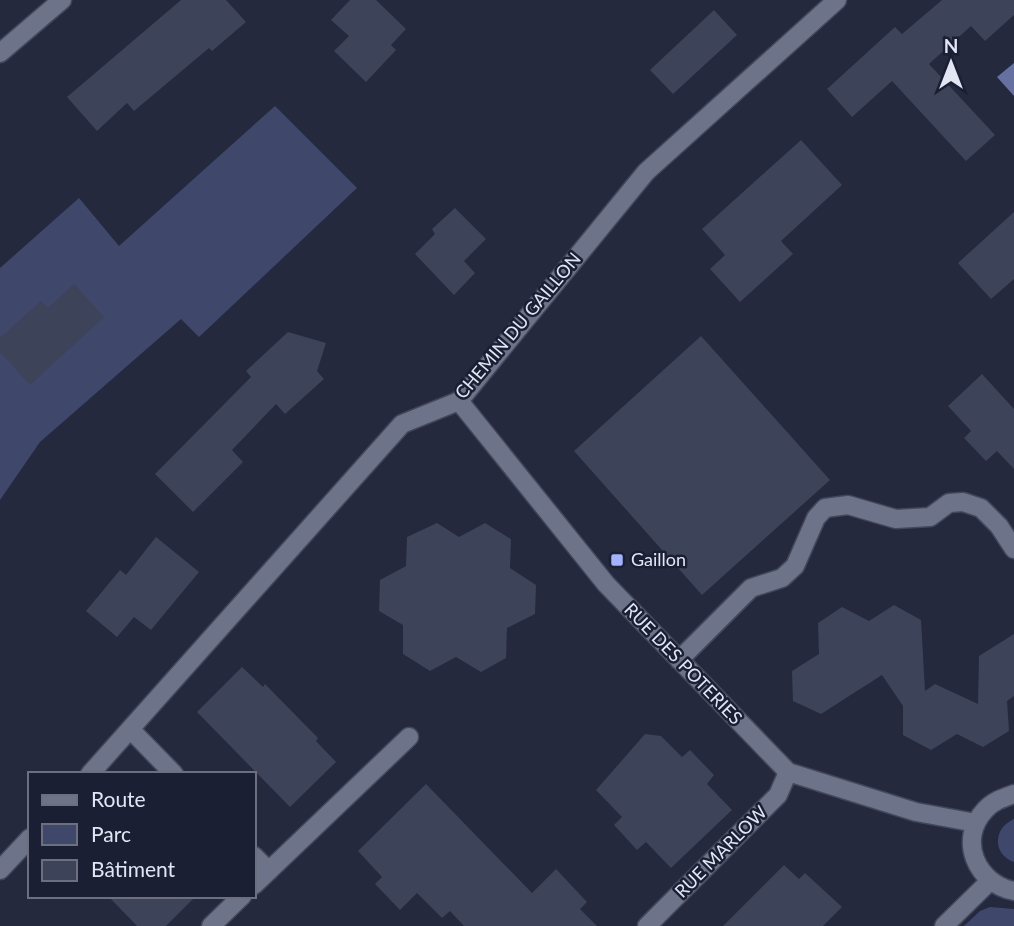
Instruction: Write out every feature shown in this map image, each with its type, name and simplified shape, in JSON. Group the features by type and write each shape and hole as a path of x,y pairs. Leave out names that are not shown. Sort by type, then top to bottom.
{"street":[{"path":"0,53 62,0"},
{"name":"CHEMIN DU GAILLON","path":"92,772 402,424 459,401 646,172 836,0"},
{"name":"RUE DES POTERIES","path":"459,401 606,584 788,772 916,812 976,822"},
{"path":"679,660 751,588 782,578 796,566 816,519 825,508 848,505 896,519 930,517 949,503 963,502 981,508 999,526 1014,550"},
{"path":"131,730 172,772"},
{"path":"256,883 409,737"},
{"name":"RUE MARLOW","path":"647,926 778,795 788,772"},
{"path":"1014,794 985,809 976,822 972,838 973,855 979,869 990,881 1003,889 1014,891"},
{"path":"0,870 28,840"},
{"path":"256,858 269,871"},
{"path":"944,926 990,881"},
{"path":"211,926 240,898"}],"green space":[{"path":"275,106 357,188 199,337 181,319 40,442 0,500 0,268 79,198 119,246"},
{"path":"1014,819 1014,862 1002,853 998,841 1002,828"},
{"path":"990,907 1014,909 1014,926 964,926 980,911"}],"shaded area":[{"path":"1014,63 1014,96 997,77"}],"building":[{"path":"181,0 226,0 246,22 212,51 209,48 134,111 127,103 97,131 67,97"},
{"path":"350,0 376,0 406,29 391,45 396,50 366,82 334,51 349,36 331,20"},
{"path":"942,0 1014,0 1014,15 985,41 971,26 929,64 995,135 966,161 892,81 852,117 827,89 895,27 902,34"},
{"path":"714,10 737,35 673,94 650,70"},
{"path":"801,140 842,185 781,241 793,254 740,302 710,269 725,255 702,229"},
{"path":"455,208 486,239 464,261 475,273 454,295 415,254 435,234 432,229"},
{"path":"1014,212 1014,279 991,299 958,263"},
{"path":"74,284 104,317 30,385 0,352 0,338 41,301 48,308"},
{"path":"288,332 326,343 317,371 324,379 285,414 276,404 232,450 243,462 193,512 155,474 251,377 246,371"},
{"path":"701,336 830,480 702,595 574,451"},
{"path":"982,374 1014,409 1014,469 997,451 986,461 964,438 971,431 948,406"},
{"path":"437,523 459,537 485,523 511,539 510,568 536,585 535,614 507,628 506,658 481,672 456,657 430,671 403,654 403,625 379,611 380,580 406,566 407,537"},
{"path":"156,537 199,572 151,630 134,617 117,637 86,611 120,570 126,575"},
{"path":"894,605 921,620 925,691 935,684 978,704 979,656 1014,634 1014,696 1007,701 1009,731 983,747 957,734 931,750 903,735 903,706 882,675 821,714 793,701 792,671 819,654 818,623 842,607 869,621"},
{"path":"242,667 263,687 265,684 318,738 316,741 336,762 290,807 197,712"},
{"path":"645,734 661,736 682,757 690,750 714,775 707,784 732,810 671,868 646,842 637,850 614,825 622,817 596,790"},
{"path":"426,784 532,893 556,869 587,902 580,909 597,926 464,926 450,911 442,918 417,893 400,910 375,884 382,877 358,851"},
{"path":"784,865 799,879 805,873 842,907 823,926 723,926"},
{"path":"110,898 194,898 166,926 137,926"}],"place":[{"name":"Gaillon","path":"617,560"}]}
